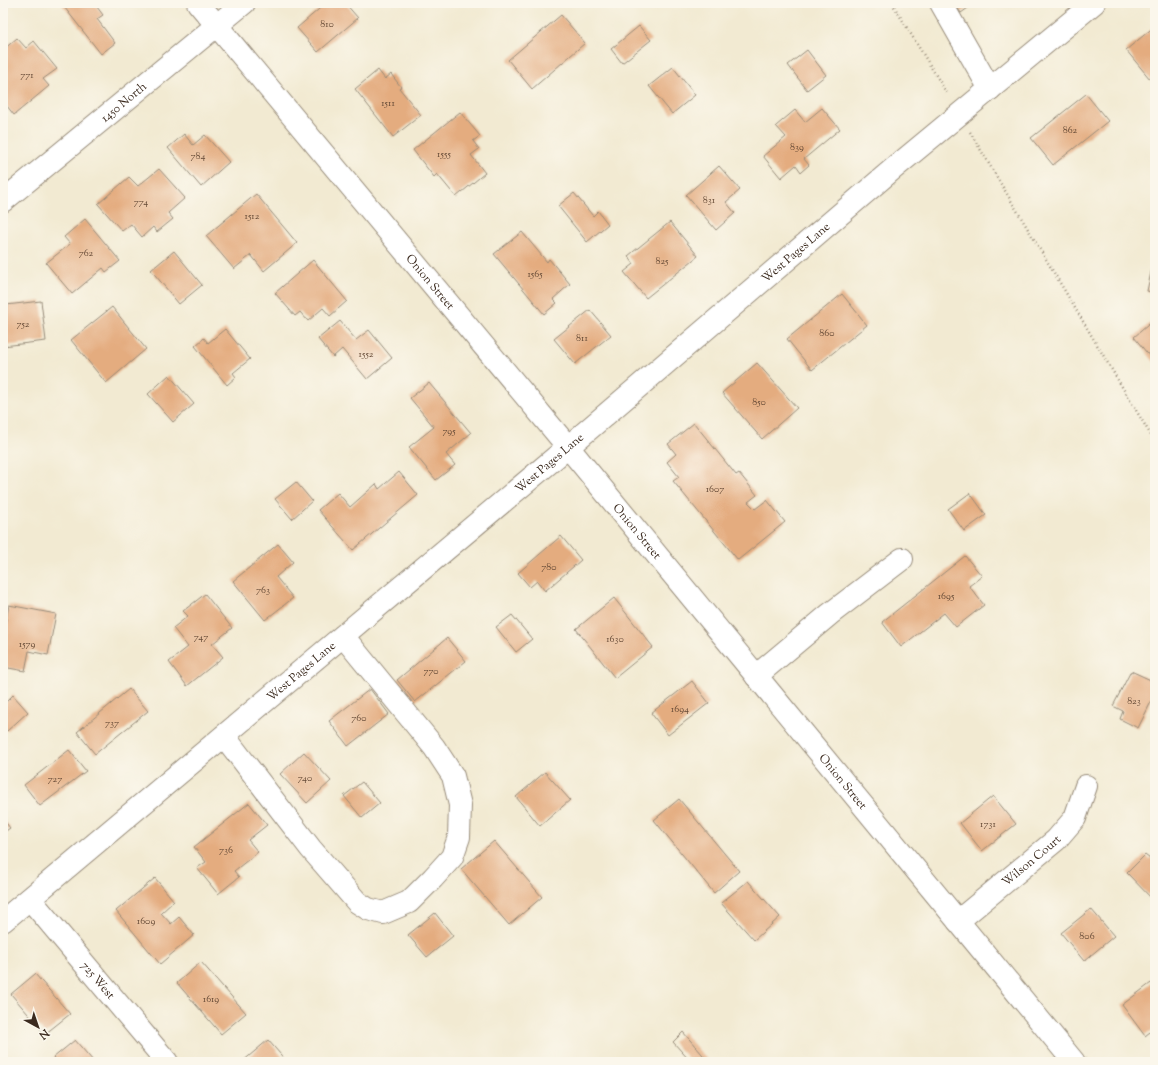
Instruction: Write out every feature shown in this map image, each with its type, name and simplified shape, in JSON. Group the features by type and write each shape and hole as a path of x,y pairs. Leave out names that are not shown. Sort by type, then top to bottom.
{"street":[{"name":"Onion Street","path":"198,3 568,447 1074,1062"},
{"name":"1450 North","path":"3,201 244,3"},
{"path":"941,3 990,89"},
{"name":"West Pages Lane","path":"3,921 1094,3"},
{"path":"756,676 830,614 902,559"},
{"path":"224,736 311,849 357,902 368,909 383,913 409,902 452,857 459,837 460,805 453,776 434,747 343,636"},
{"name":"Wilson Court","path":"958,922 1056,840 1075,818 1086,786"},
{"name":"725 West","path":"30,899 167,1062"}],"path":[{"path":"892,3 949,98"},
{"path":"972,136 1155,442"}],"building":[{"path":"61,3 94,3 103,15 97,19 115,43 101,54"},
{"path":"326,3 345,3 358,18 318,52 297,28"},
{"path":"954,3 975,3 961,13"},
{"path":"561,15 585,43 532,89 508,60"},
{"path":"639,26 651,40 622,63 611,49"},
{"path":"1155,26 1155,85 1126,50"},
{"path":"17,38 26,48 34,41 57,69 43,79 49,86 14,115 3,101 3,50"},
{"path":"807,50 826,75 807,90 788,65"},
{"path":"673,67 695,95 672,114 649,86"},
{"path":"378,70 385,79 391,74 401,87 399,88 421,115 393,137 355,89"},
{"path":"1086,94 1108,121 1053,165 1031,138"},
{"path":"822,108 840,129 804,159 809,165 801,172 796,165 781,178 763,156 786,137 776,126 795,110 805,122"},
{"path":"460,112 480,136 473,141 479,149 471,155 485,173 456,197 437,174 434,177 413,150"},
{"path":"184,134 193,145 205,135 229,162 201,187 168,148"},
{"path":"719,166 740,190 726,202 735,213 716,230 686,195"},
{"path":"159,169 185,198 168,213 173,219 157,232 153,227 142,237 131,224 122,231 98,204 129,177 138,186"},
{"path":"574,193 593,216 598,211 608,224 587,242 558,206"},
{"path":"256,194 297,243 264,271 251,255 234,269 206,236"},
{"path":"85,219 120,261 106,272 103,268 72,294 46,263 70,244 64,237"},
{"path":"670,222 698,256 646,298 624,272 634,264 628,256"},
{"path":"522,232 547,262 549,259 570,284 553,299 557,303 544,314 494,254"},
{"path":"174,251 202,285 179,304 151,270"},
{"path":"1155,258 1155,293 1147,291"},
{"path":"313,260 347,301 330,316 323,308 308,321 300,312 295,316 275,293"},
{"path":"3,292 5,292 6,305 41,301 46,341 3,346"},
{"path":"842,294 867,325 812,370 787,339"},
{"path":"112,307 146,349 106,383 71,340"},
{"path":"590,310 611,335 575,364 554,339"},
{"path":"1155,319 1155,363 1134,337"},
{"path":"340,321 356,340 369,330 392,358 367,379 342,349 333,357 318,339"},
{"path":"225,329 250,359 233,373 236,377 227,385 195,346 204,338 208,343"},
{"path":"757,363 797,408 762,439 722,393"},
{"path":"169,375 194,404 173,422 148,394"},
{"path":"429,383 471,433 446,454 455,465 436,480 409,447 434,427 410,398"},
{"path":"694,423 736,475 739,473 757,495 748,502 755,509 767,500 785,522 738,560 673,481 679,477 667,462 676,454 668,444"},
{"path":"399,472 418,495 353,550 318,510 338,493 350,507 376,484 379,489"},
{"path":"296,482 312,501 292,519 275,499"},
{"path":"970,493 986,515 964,531 948,509"},
{"path":"561,536 581,560 545,591 537,581 530,587 518,573"},
{"path":"278,544 293,562 276,577 293,598 265,620 233,581"},
{"path":"965,556 982,576 969,586 984,605 956,627 944,613 901,647 882,622"},
{"path":"205,594 232,628 212,644 223,657 187,686 169,662 188,647 173,628 188,616 183,611"},
{"path":"614,598 653,647 615,678 576,629"},
{"path":"9,605 56,614 48,655 29,651 25,671 3,667 3,635"},
{"path":"512,615 532,639 516,652 496,627"},
{"path":"447,638 466,661 415,702 397,680"},
{"path":"1131,671 1155,682 1155,694 1138,728 1120,719 1123,711 1113,706"},
{"path":"692,681 709,703 668,735 651,713"},
{"path":"129,689 148,711 95,754 77,732"},
{"path":"370,689 389,714 348,746 329,721"},
{"path":"13,695 28,712 7,731 3,727 3,705"},
{"path":"69,750 86,771 40,806 24,785"},
{"path":"304,752 331,781 307,803 280,774"},
{"path":"545,772 570,800 540,826 516,797"},
{"path":"362,782 380,803 362,818 344,796"},
{"path":"993,796 1016,824 982,851 960,823"},
{"path":"679,799 739,871 714,893 654,820"},
{"path":"249,803 267,825 248,840 258,852 234,871 239,877 218,894 197,868 206,862 194,847"},
{"path":"3,819 10,828 3,833"},
{"path":"494,841 542,897 509,925 461,869"},
{"path":"1145,855 1150,859 1155,855 1155,902 1127,873"},
{"path":"155,878 174,901 161,913 171,924 179,917 194,935 160,964 116,911"},
{"path":"748,881 780,917 754,940 721,903"},
{"path":"1091,909 1114,936 1084,961 1061,933"},
{"path":"435,913 453,936 427,957 408,935"},
{"path":"201,962 246,1013 221,1034 177,983"},
{"path":"35,974 70,1014 45,1034 11,994"},
{"path":"1151,983 1155,988 1155,1028 1145,1036 1122,1005"},
{"path":"683,1032 709,1062 691,1062 673,1042"},
{"path":"75,1040 94,1062 56,1062 53,1058"},
{"path":"268,1040 287,1062 242,1062"}]}
